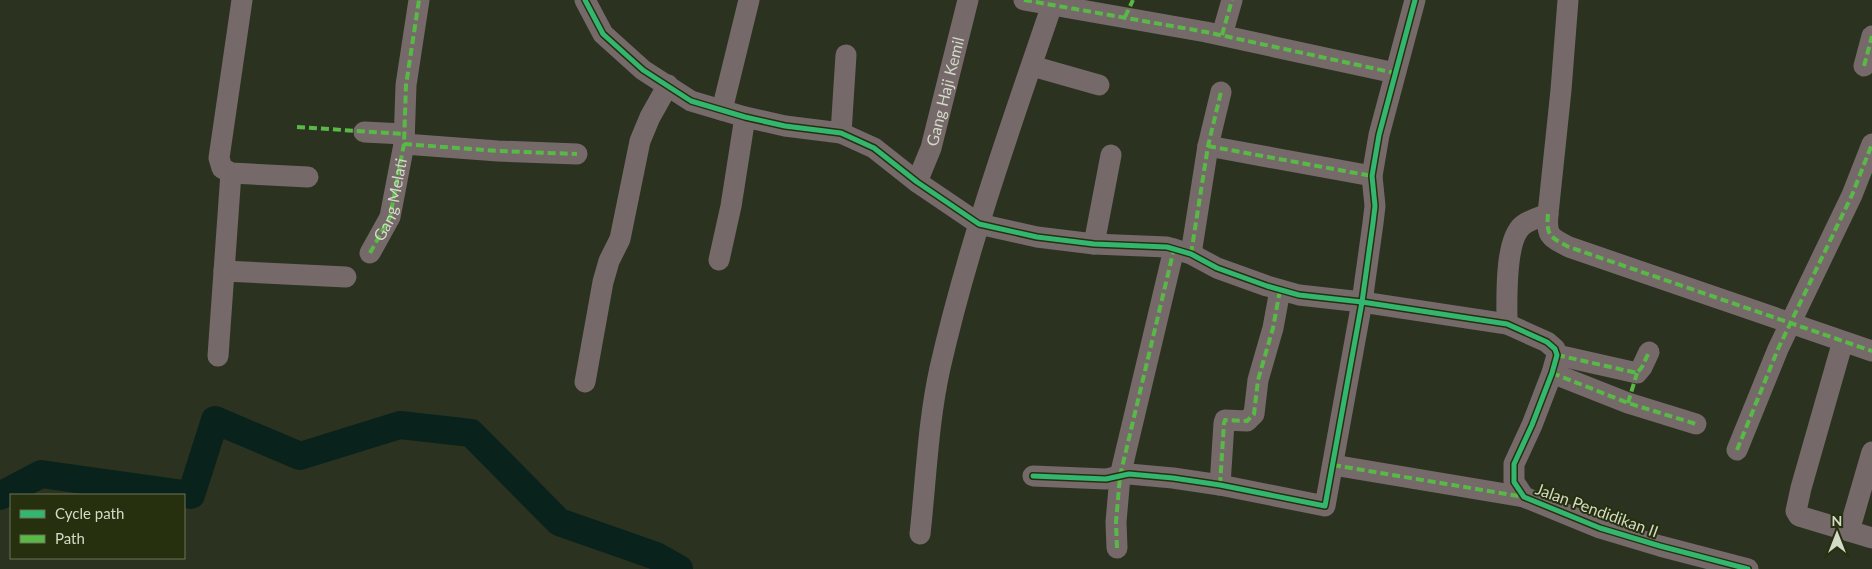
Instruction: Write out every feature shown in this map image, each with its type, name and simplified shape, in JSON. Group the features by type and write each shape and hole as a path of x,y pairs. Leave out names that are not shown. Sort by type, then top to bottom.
{"street":[{"path":"242,0 219,158 222,168 231,173 308,177"},
{"name":"Gang Melati","path":"370,254 390,217 404,139 406,85 419,0"},
{"path":"585,0 603,34 643,70 691,101 745,117 785,126 841,133 874,148 978,224 1037,237 1182,251 1217,268 1299,295 1362,302 1507,324 1547,342 1555,349 1555,364"},
{"path":"722,110 748,0"},
{"name":"Gang Haji Kemil","path":"918,182 933,139 968,0"},
{"path":"1024,0 1052,5 1129,8 1222,35 1395,73"},
{"path":"1222,35 1232,0"},
{"path":"1033,476 1106,479 1130,474 1173,478 1220,485 1324,506 1362,302 1375,206 1372,176 1379,135 1415,0"},
{"path":"1568,0 1548,214 1547,229 1551,237 1568,247 1872,351"},
{"path":"920,534 932,419 940,370 978,224 1052,5"},
{"path":"1864,66 1872,36"},
{"path":"841,133 846,55"},
{"path":"1032,66 1099,84"},
{"path":"585,382 602,282 609,261 620,239 640,141 650,117 668,85"},
{"path":"1117,548 1116,522 1120,476 1182,251 1221,92"},
{"path":"719,260 731,206 745,117"},
{"path":"364,132 498,151 577,154"},
{"path":"1737,450 1778,349 1852,196 1872,144"},
{"path":"1208,146 1372,176"},
{"path":"1094,244 1111,155"},
{"path":"218,356 231,173"},
{"path":"1507,324 1508,271 1513,241 1522,226 1548,214"},
{"path":"224,271 346,277"},
{"path":"1220,485 1224,423 1225,420 1229,419 1247,421 1254,414 1258,380 1273,328 1280,290"},
{"path":"1841,348 1796,511 1799,516 1872,538"},
{"path":"1628,403 1637,373 1649,352"},
{"path":"1555,364 1637,373"},
{"path":"1555,364 1628,403 1696,424"},
{"name":"Jalan Pendidikan II","path":"1555,364 1532,426 1514,464 1514,482 1524,497 1600,528 1748,569"},
{"path":"1849,531 1872,452"},
{"path":"1333,464 1524,497"}],"waterway":[{"path":"185,494 191,495 215,420 300,456 400,425 471,433 559,522 656,556 679,569"},
{"path":"0,496 41,474 184,494"}],"marked path":[{"path":"370,253 390,217 404,144 406,85 419,0"},
{"path":"1024,0 1206,32 1395,73"},
{"path":"1125,17 1133,0"},
{"path":"1222,35 1232,0"},
{"path":"1864,66 1872,36"},
{"path":"1191,254 1208,146 1221,92"},
{"path":"297,127 404,134"},
{"path":"404,144 498,151 577,154"},
{"path":"1737,450 1778,349 1852,195 1872,144"},
{"path":"1208,146 1372,176"},
{"path":"1548,214 1548,227 1551,235 1557,241 1569,247 1872,351"},
{"path":"1117,548 1116,522 1120,476 1174,249"},
{"path":"1220,485 1224,423 1225,420 1247,421 1254,414 1258,380 1273,328 1280,290"},
{"path":"1557,355 1637,373 1649,352"},
{"path":"1552,373 1628,403 1696,424"},
{"path":"1628,403 1637,373"},
{"path":"1333,465 1524,497"}],"cycle path":[{"path":"585,0 603,34 643,70 691,101 745,117 785,126 841,133 874,148 917,182 979,224 1037,237 1094,244 1167,247 1191,254 1217,268 1299,295 1362,302 1507,324 1547,342 1555,349 1557,355 1532,425 1514,464 1514,482 1524,497 1600,528 1748,569"},
{"path":"1033,476 1106,479 1129,474 1173,478 1220,485 1325,506 1362,302 1375,206 1372,176 1379,135 1415,0"}]}
